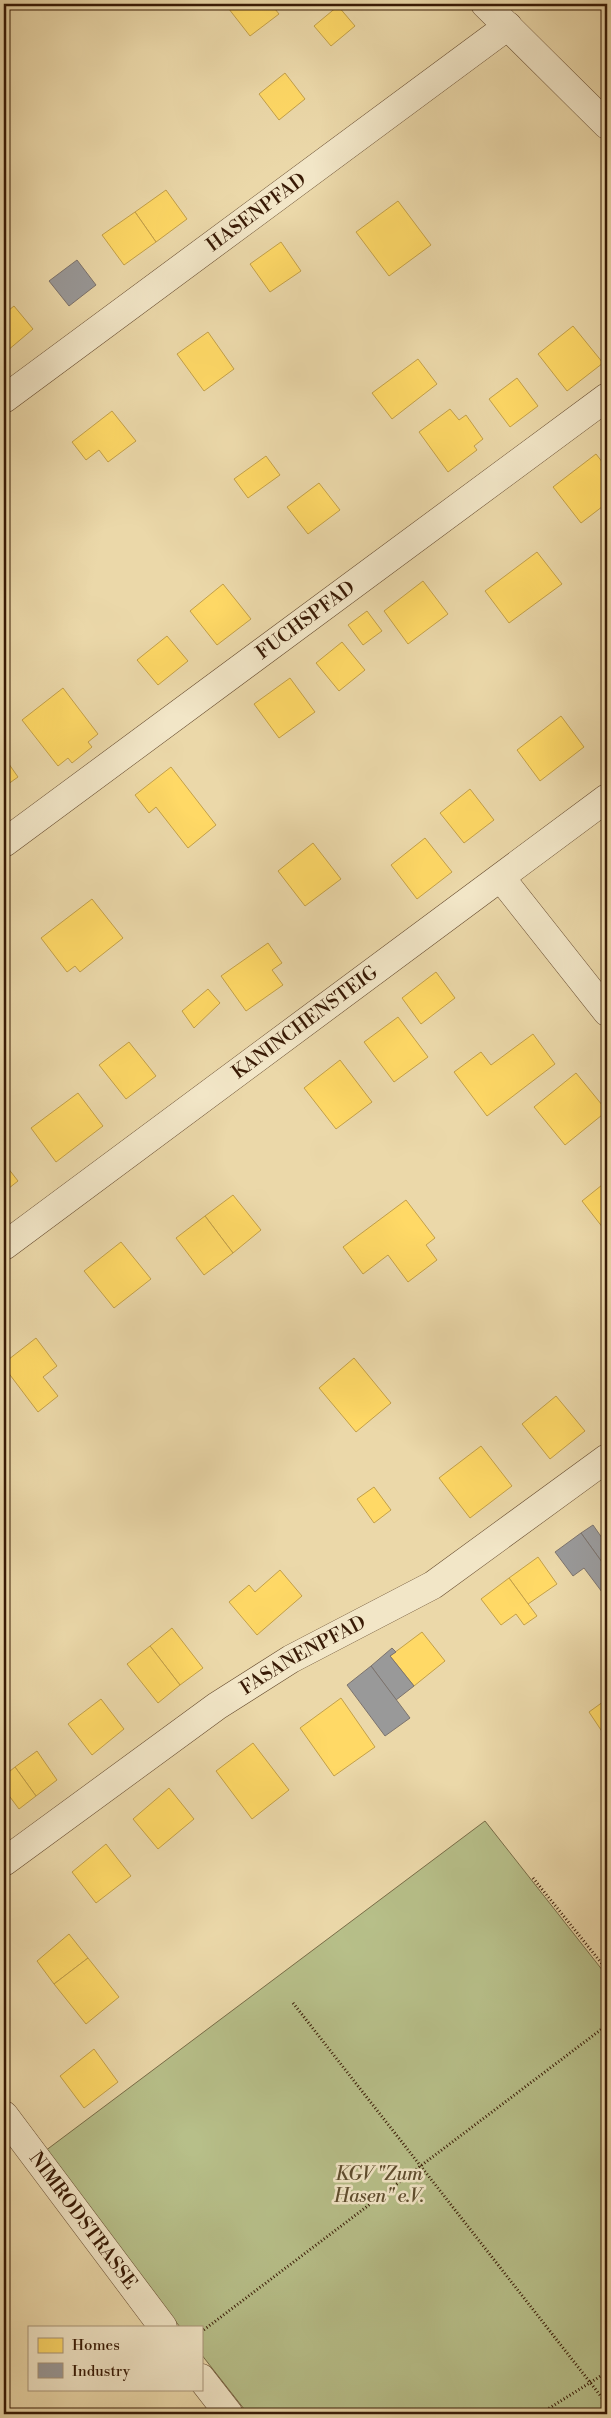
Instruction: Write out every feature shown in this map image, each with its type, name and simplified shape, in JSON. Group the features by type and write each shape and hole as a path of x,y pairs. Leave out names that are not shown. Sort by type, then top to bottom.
{"street":[{"path":"485,4 607,124"},
{"name":"HASENPFAD","path":"4,398 508,26"},
{"name":"FUCHSPFAD","path":"4,843 607,397"},
{"name":"KANINCHENSTEIG","path":"4,1246 607,798"},
{"path":"501,878 607,1012"},
{"name":"FASANENPFAD","path":"4,1862 217,1706 291,1659 433,1585 607,1458"},
{"name":"NIMRODSTRASSE","path":"4,2116 162,2326"},
{"path":"202,2379 228,2414"}],"path":[{"path":"533,1878 607,1970"},
{"path":"293,2003 607,2404"},
{"path":"202,2331 607,2025"},
{"path":"540,2414 607,2372"}],"green space":[{"name":"KGV \"Zum Hasen\" e.V.","path":"485,1821 607,1976 607,2414 248,2414 202,2355 202,2326 179,2326 45,2151"}],"building: Homes":[{"path":"225,4 271,4 279,14 250,36"},
{"path":"338,6 355,26 331,46 314,26"},
{"path":"285,73 305,99 279,120 259,94"},
{"path":"166,190 187,219 156,242 135,212"},
{"path":"398,201 431,245 389,276 356,232"},
{"path":"135,212 156,242 124,265 102,235"},
{"path":"281,242 301,271 270,292 250,264"},
{"path":"14,306 33,329 7,351 4,347 4,314"},
{"path":"573,326 603,363 567,391 538,354"},
{"path":"208,332 234,369 204,391 177,354"},
{"path":"418,359 437,384 392,419 372,393"},
{"path":"517,378 538,406 510,427 489,399"},
{"path":"450,409 459,420 466,415 483,439 474,446 477,450 448,472 419,432"},
{"path":"112,411 136,441 108,462 99,450 86,460 72,442"},
{"path":"596,454 607,468 607,503 581,523 553,487"},
{"path":"266,456 280,475 248,498 234,479"},
{"path":"319,483 340,510 308,534 287,507"},
{"path":"537,552 562,584 509,623 485,591"},
{"path":"423,581 448,614 408,644 384,611"},
{"path":"223,584 251,619 217,645 190,611"},
{"path":"367,611 382,631 363,645 348,625"},
{"path":"167,636 188,661 158,685 137,660"},
{"path":"342,642 365,670 339,691 316,663"},
{"path":"290,678 315,712 279,738 254,704"},
{"path":"63,688 98,734 88,742 92,747 72,763 68,758 58,766 22,720"},
{"path":"561,716 584,747 540,781 517,750"},
{"path":"4,757 18,777 4,787"},
{"path":"171,767 216,825 188,848 156,807 149,813 135,795"},
{"path":"470,789 494,820 464,843 440,813"},
{"path":"425,838 452,872 417,899 391,865"},
{"path":"313,843 341,879 305,906 278,871"},
{"path":"92,899 123,938 80,972 75,966 67,972 41,938"},
{"path":"268,943 282,963 272,970 283,985 246,1011 221,976"},
{"path":"436,972 455,998 421,1024 402,998"},
{"path":"208,989 220,1003 194,1028 182,1011"},
{"path":"398,1017 428,1057 394,1082 364,1042"},
{"path":"533,1034 555,1064 487,1116 454,1072 481,1052 491,1065"},
{"path":"129,1042 156,1076 126,1099 99,1065"},
{"path":"340,1060 372,1102 336,1129 304,1088"},
{"path":"576,1073 607,1111 565,1145 534,1107"},
{"path":"78,1093 103,1126 56,1162 31,1128"},
{"path":"4,1163 18,1181 4,1192"},
{"path":"607,1181 607,1233 582,1201"},
{"path":"233,1195 261,1230 233,1253 205,1216"},
{"path":"406,1200 435,1238 426,1245 437,1260 408,1282 388,1255 363,1274 343,1247"},
{"path":"205,1216 233,1253 204,1275 176,1238"},
{"path":"121,1242 151,1279 114,1308 84,1271"},
{"path":"36,1338 57,1366 43,1377 58,1396 38,1412 4,1367 4,1363"},
{"path":"354,1358 391,1403 356,1432 319,1388"},
{"path":"556,1396 585,1431 550,1459 522,1424"},
{"path":"481,1446 512,1486 470,1518 439,1478"},
{"path":"374,1487 391,1510 374,1523 357,1499"},
{"path":"538,1557 557,1584 528,1604 509,1578"},
{"path":"280,1570 302,1596 257,1635 229,1602 249,1585 255,1592"},
{"path":"509,1578 537,1616 524,1625 516,1614 501,1625 481,1599"},
{"path":"172,1628 203,1668 180,1685 150,1646"},
{"path":"422,1632 445,1661 414,1686 390,1656"},
{"path":"150,1646 180,1685 158,1703 127,1664"},
{"path":"341,1698 375,1747 334,1776 300,1728"},
{"path":"101,1699 124,1729 92,1755 68,1724"},
{"path":"607,1699 607,1730 603,1733 589,1712"},
{"path":"253,1743 289,1790 252,1819 216,1771"},
{"path":"37,1751 57,1780 36,1796 15,1767"},
{"path":"15,1767 36,1796 19,1809 4,1789 4,1776"},
{"path":"169,1788 194,1819 158,1849 133,1819"},
{"path":"106,1844 131,1876 96,1903 72,1872"},
{"path":"69,1934 88,1958 54,1984 37,1961"},
{"path":"88,1958 119,1997 86,2024 54,1984"},
{"path":"94,2049 118,2082 84,2108 60,2076"}],"building: Industry":[{"path":"77,260 96,285 69,306 49,281"},
{"path":"593,1525 607,1545 607,1569 581,1533"},
{"path":"581,1533 607,1569 607,1594 605,1596 584,1568 573,1576 555,1552"},
{"path":"392,1648 396,1652 390,1656 414,1686 396,1700 371,1666"},
{"path":"371,1666 410,1718 385,1736 347,1685"}]}
